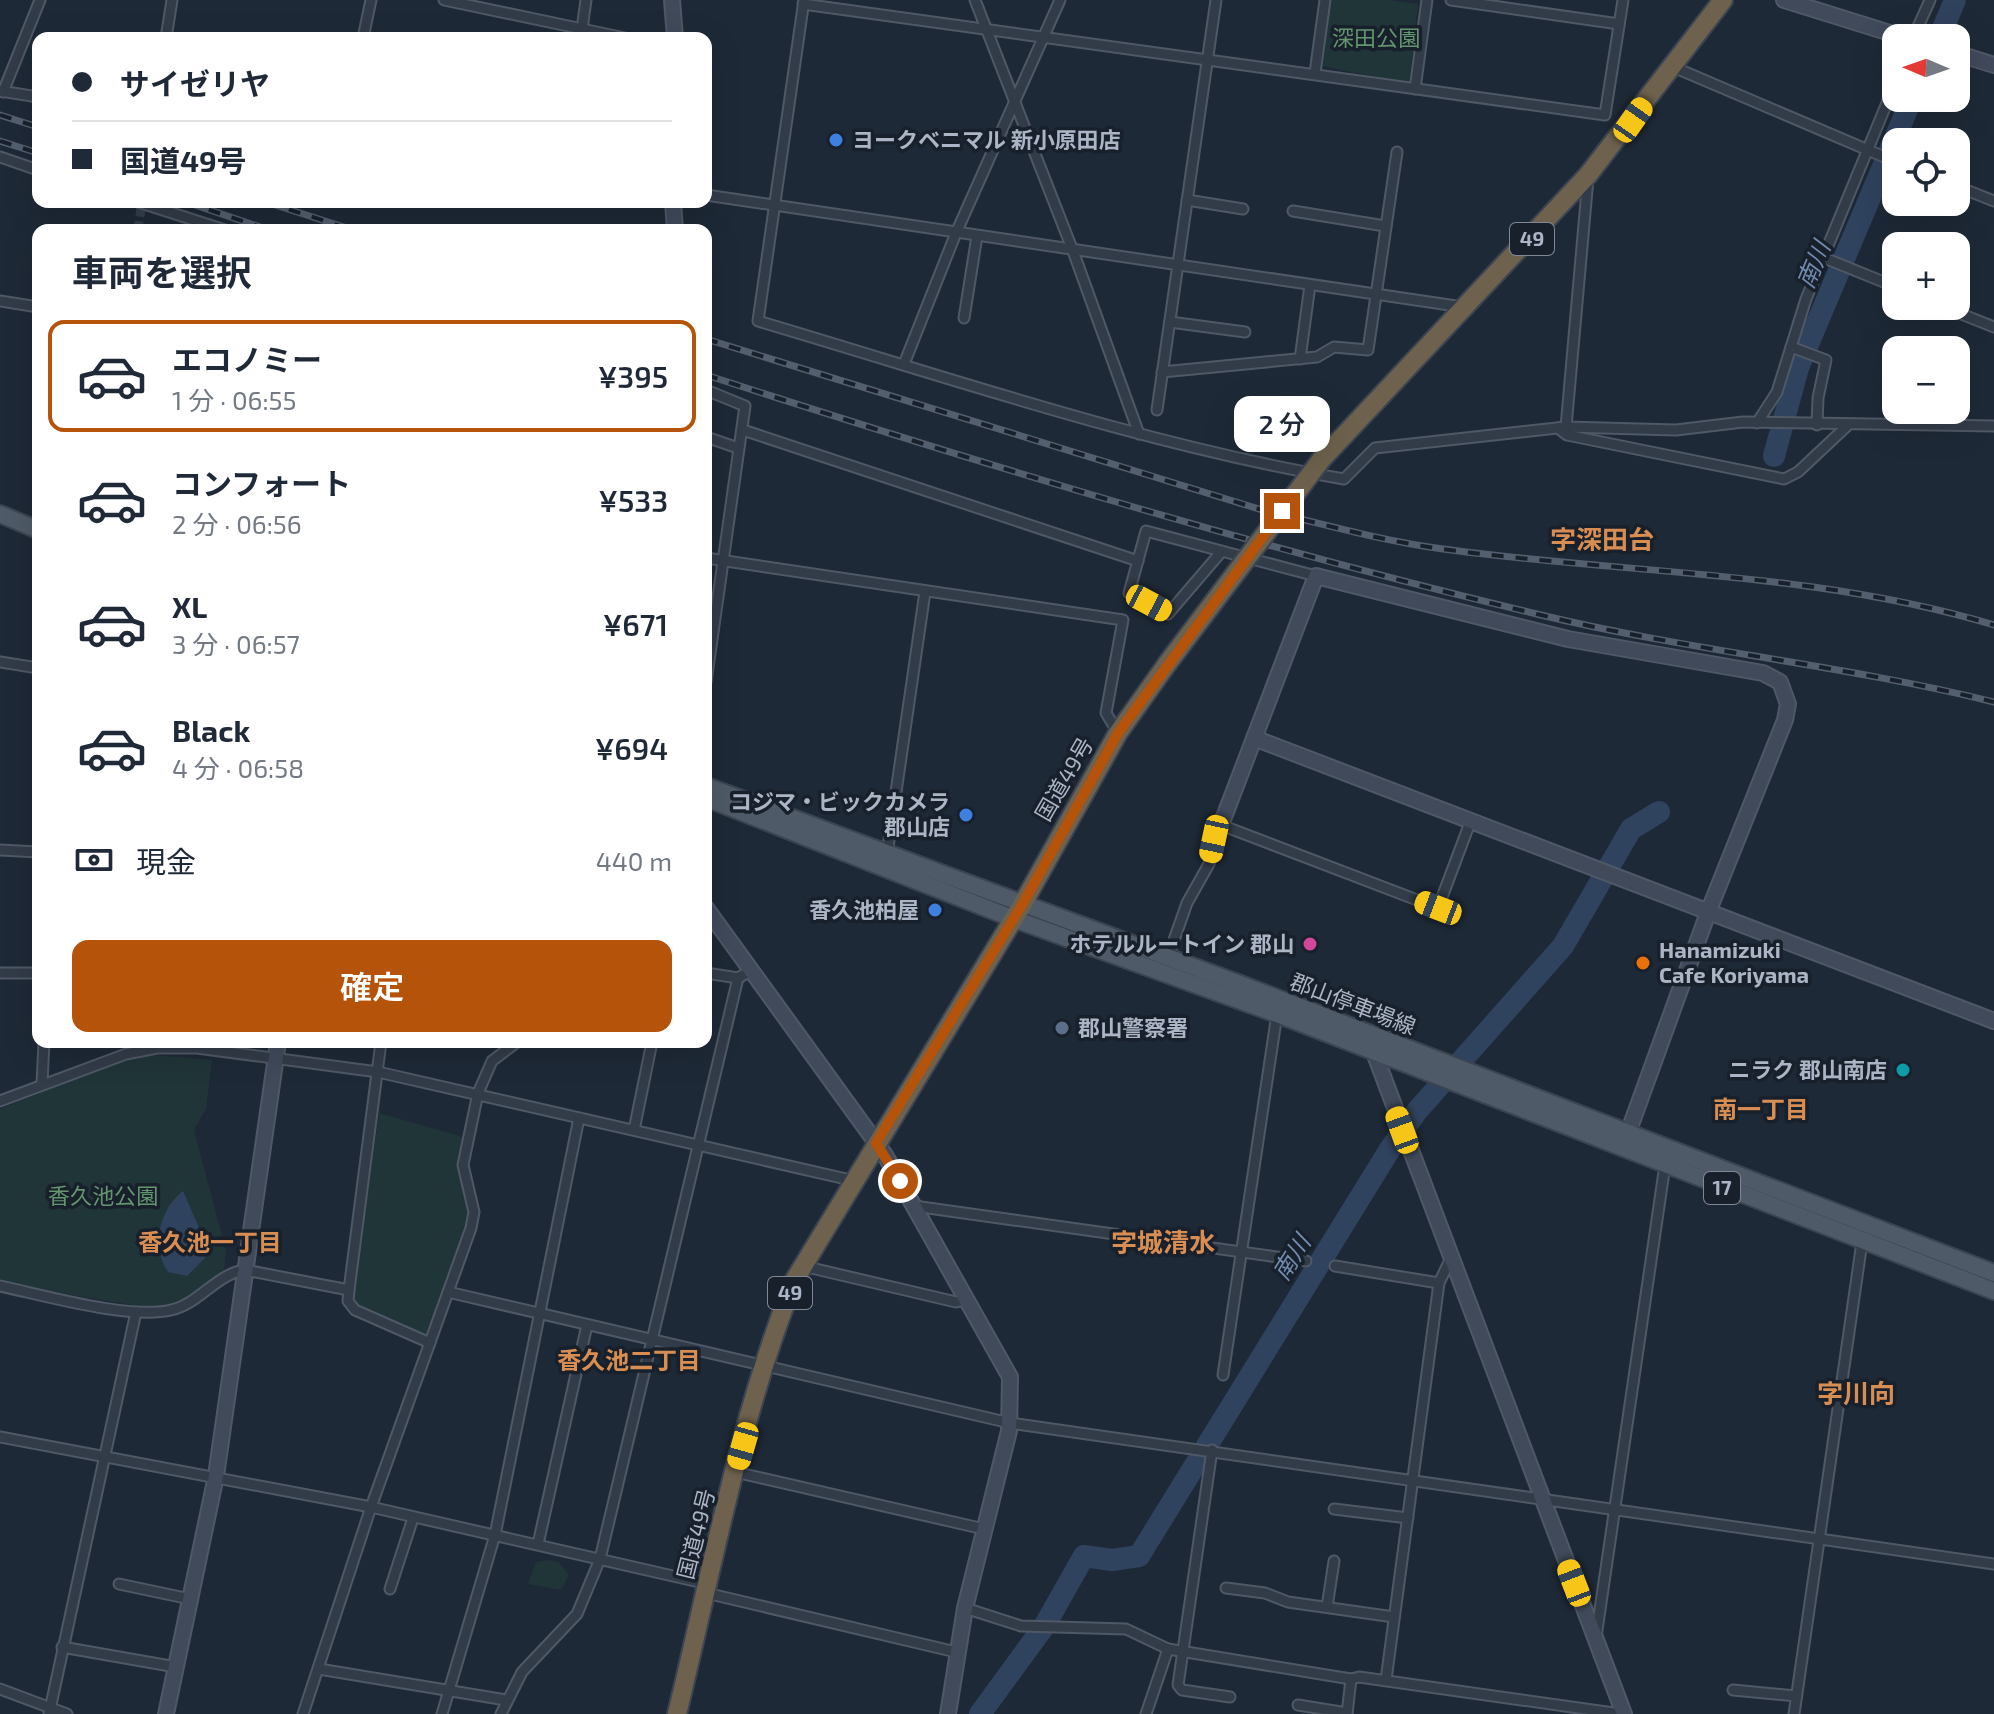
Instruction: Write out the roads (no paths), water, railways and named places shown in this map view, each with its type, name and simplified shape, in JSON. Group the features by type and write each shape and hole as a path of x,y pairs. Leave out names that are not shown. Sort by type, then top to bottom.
{"highway":[{"name":"国道49号","path":"677,1714 735,1472 784,1306 803,1266 876,1143 1018,912 1118,733 1321,460 1588,175 1723,0"}],"main road":[{"path":"0,514 32,527"},
{"path":"0,525 32,538"},
{"name":"郡山停車場線","path":"712,788 1277,1014 1377,1047 1443,1062 1628,1133"},
{"name":"郡山停車場線","path":"712,800 885,859"},
{"name":"郡山停車場線","path":"1018,912 1168,957 1377,1047 1434,1077 1665,1165"},
{"name":"17","path":"1628,1133 1994,1273"},
{"name":"17","path":"1665,1165 1994,1291"}],"street":[{"path":"32,96 1,91 38,0"},
{"path":"167,32 172,0"},
{"path":"364,32 371,0"},
{"path":"444,0 486,4 596,32"},
{"path":"582,29 586,0"},
{"path":"672,0 675,32"},
{"path":"975,0 1073,251 1139,434"},
{"path":"904,364 956,233 1060,0"},
{"path":"1157,410 1216,0"},
{"path":"1315,73 1325,0"},
{"path":"1415,89 1427,0"},
{"path":"1451,0 1619,24"},
{"path":"1623,0 1605,115 1315,73 1044,39 804,2 758,321 1139,434 1282,468 1344,479 1375,448 1562,428 1676,430 1757,423 1994,426"},
{"path":"1784,0 1882,31"},
{"path":"1919,24 1930,0"},
{"path":"1970,57 1994,65"},
{"path":"1671,66 1882,156"},
{"path":"1757,423 1777,392 1795,349 1825,258 1885,112"},
{"path":"1162,372 1317,357 1334,347 1368,350 1385,226 1395,185 1397,152"},
{"path":"0,157 32,168"},
{"path":"1588,175 1562,428 1567,435 1777,479 1798,472 1847,426"},
{"path":"1970,192 1994,201"},
{"path":"712,196 1466,307"},
{"path":"1187,200 1243,209"},
{"path":"157,208 206,224"},
{"path":"1293,211 1385,226"},
{"path":"964,318 977,236"},
{"path":"1825,258 1882,281"},
{"path":"1300,359 1310,285"},
{"path":"0,301 32,306"},
{"path":"1970,317 1994,327"},
{"path":"1170,322 1245,332"},
{"path":"1795,349 1826,360 1818,398 1817,425"},
{"path":"712,392 745,406 712,639"},
{"path":"743,430 1138,561"},
{"path":"712,439 738,448"},
{"path":"1222,551 1168,614 1129,593 1146,531 1568,639 1751,671 1780,682 1788,704 1785,720 1709,910 1628,1133"},
{"path":"712,559 1123,620 1106,713 1118,733"},
{"path":"1168,957 1187,903 1209,864 1316,576"},
{"path":"885,859 925,592"},
{"path":"0,662 32,667"},
{"path":"1254,738 1994,1021"},
{"path":"1221,825 1438,908 1471,820"},
{"path":"0,850 32,852"},
{"path":"712,918 745,974 876,1143 1010,1377 1010,1423 965,1608 948,1714"},
{"path":"0,973 32,973"},
{"path":"712,973 745,974"},
{"path":"501,1714 522,1672 577,1614 600,1559 699,1145 745,974"},
{"path":"1223,1375 1277,1014"},
{"path":"965,1608 1021,1626 1126,1629 1168,1649 1182,1652 1351,1679 1386,1680 1586,1712 1622,1714 1451,1258 1377,1047"},
{"path":"42,1083 44,1048"},
{"path":"0,1101 126,1054 157,1048"},
{"path":"213,1048 276,1060 378,1072 855,1181"},
{"path":"166,1714 216,1476 277,1048"},
{"path":"380,1048 348,1301 355,1310 430,1343"},
{"path":"303,1714 474,1212 463,1165 478,1093 492,1061 509,1048"},
{"path":"634,1130 651,1048"},
{"path":"442,1714 495,1535 579,1118"},
{"path":"1595,1640 1665,1165"},
{"path":"914,1206 1306,1261"},
{"path":"1794,1714 1862,1242"},
{"path":"1386,1680 1439,1283 1451,1258"},
{"path":"803,1266 956,1302 968,1299"},
{"path":"1335,1266 1439,1283"},
{"path":"0,1286 136,1312 171,1310 232,1271 245,1270 349,1290"},
{"path":"448,1292 1010,1423 1617,1507 1994,1564"},
{"path":"49,1711 136,1312"},
{"path":"538,1544 587,1325"},
{"path":"0,1437 216,1476 538,1544 956,1652"},
{"path":"1212,1450 1182,1652 1180,1689 1230,1697"},
{"path":"735,1472 984,1529"},
{"path":"1334,1509 1408,1518"},
{"path":"390,1589 413,1518"},
{"path":"1327,1607 1334,1561"},
{"path":"119,1584 190,1599"},
{"path":"1226,1588 1394,1617"},
{"path":"62,1647 176,1667"},
{"path":"1146,1714 1168,1649"},
{"path":"319,1669 506,1700"},
{"path":"1298,1705 1347,1713 1351,1679"},
{"path":"0,1689 49,1711 67,1714"},
{"path":"1733,1690 1796,1696"}],"water":[{"path":"183,1191 208,1248 205,1258 187,1276 168,1272 159,1240 163,1218"}],"waterway":[{"name":"南川","path":"1945,24 1955,0"},
{"name":"南川","path":"1774,456 1798,368 1906,112"},
{"name":"南川","path":"980,1714 1045,1625 1084,1556 1112,1560 1139,1556 1390,1149 1417,1111 1563,946 1631,829 1659,812"}],"tunnel":[{"path":"139,224 141,208"}],"railway":[{"path":"0,115 32,125"},
{"path":"0,141 32,151"},
{"path":"204,208 251,224"},
{"path":"285,208 334,224"},
{"path":"712,341 1259,509 1374,537 1512,557 1790,584 1926,607 1994,625"},
{"path":"712,377 1121,503 1435,589 1597,628 1881,678 1994,702"}],"place":[{"name":"ヨークベニマル 新小原田店","path":"836,140"},
{"name":"コジマ・ビックカメラ 郡山店","path":"966,815"},
{"name":"香久池柏屋","path":"935,910"},
{"name":"ホテルルートイン 郡山","path":"1310,944"},
{"name":"Hanamizuki Cafe Koriyama","path":"1643,963"},
{"name":"郡山警察署","path":"1062,1028"},
{"name":"ニラク 郡山南店","path":"1903,1070"}],"district":[{"name":"字深田台","path":"1602,540"},
{"name":"南一丁目","path":"1761,1110"},
{"name":"香久池一丁目","path":"210,1243"},
{"name":"字城清水","path":"1163,1243"},
{"name":"香久池二丁目","path":"629,1361"},
{"name":"字川向","path":"1856,1394"}],"park label":[{"name":"深田公園","path":"1376,38"},
{"name":"香久池公園","path":"103,1196"}]}
